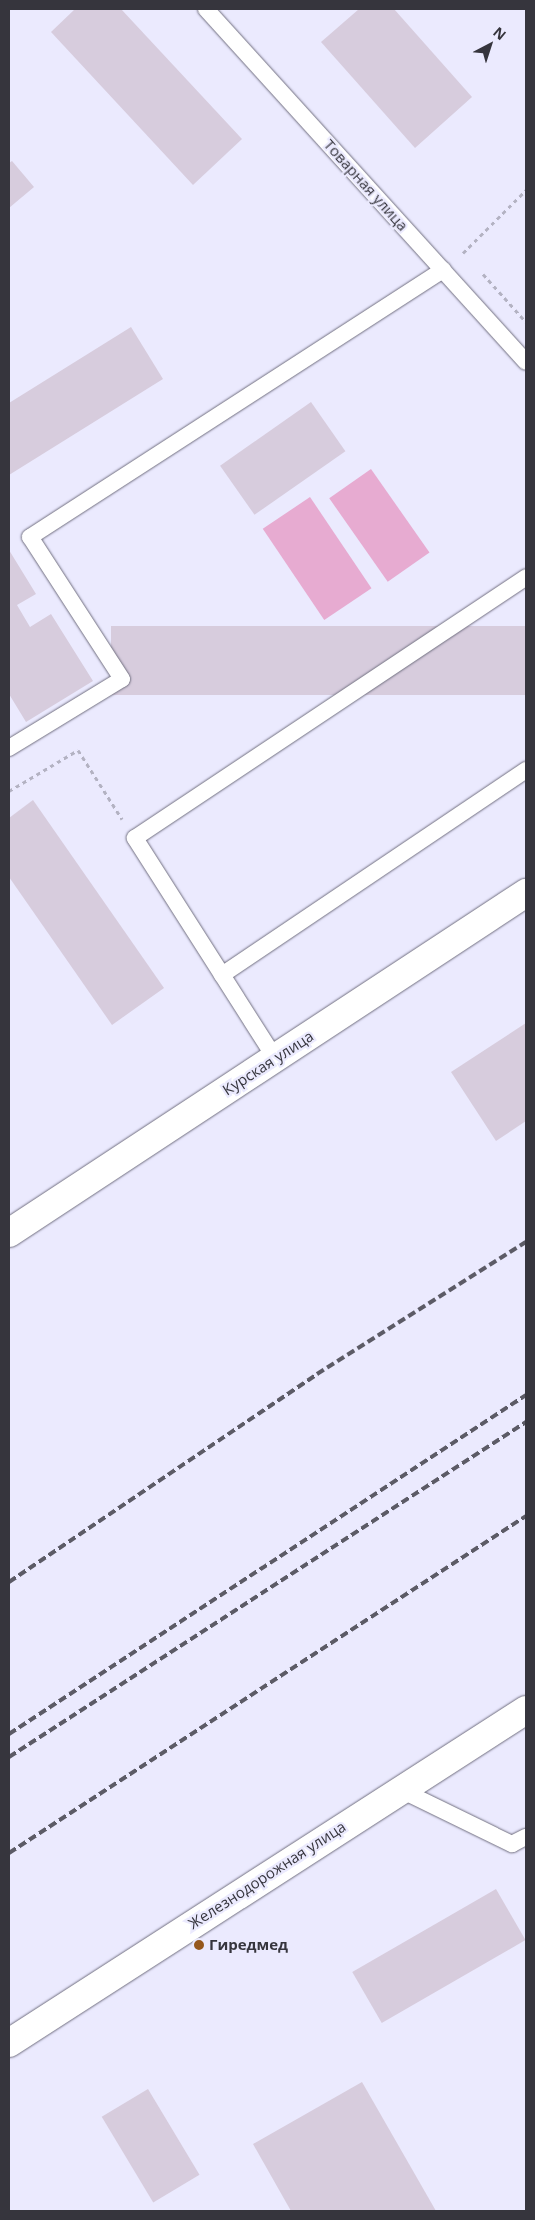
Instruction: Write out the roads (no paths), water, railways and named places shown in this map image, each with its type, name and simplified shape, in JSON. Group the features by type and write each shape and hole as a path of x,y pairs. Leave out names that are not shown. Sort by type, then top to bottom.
{"street":[{"name":"Курская улица","path":"10,1228 275,1058 526,893"},
{"name":"Железнодорожная улица","path":"9,2043 399,1789 526,1710"}],"lane":[{"name":"Товарная улица","path":"206,9 526,362"},
{"path":"9,748 122,679 30,537 443,270"},
{"path":"275,1058 135,838 526,577"},
{"path":"222,975 526,770"},
{"path":"399,1789 512,1844 526,1837"}],"railway":[{"path":"9,1582 317,1374 526,1242"},
{"path":"9,1734 526,1395"},
{"path":"9,1757 526,1422"},
{"path":"9,1853 526,1516"}],"place":[{"name":"Гиредмед","path":"199,1945"}]}
